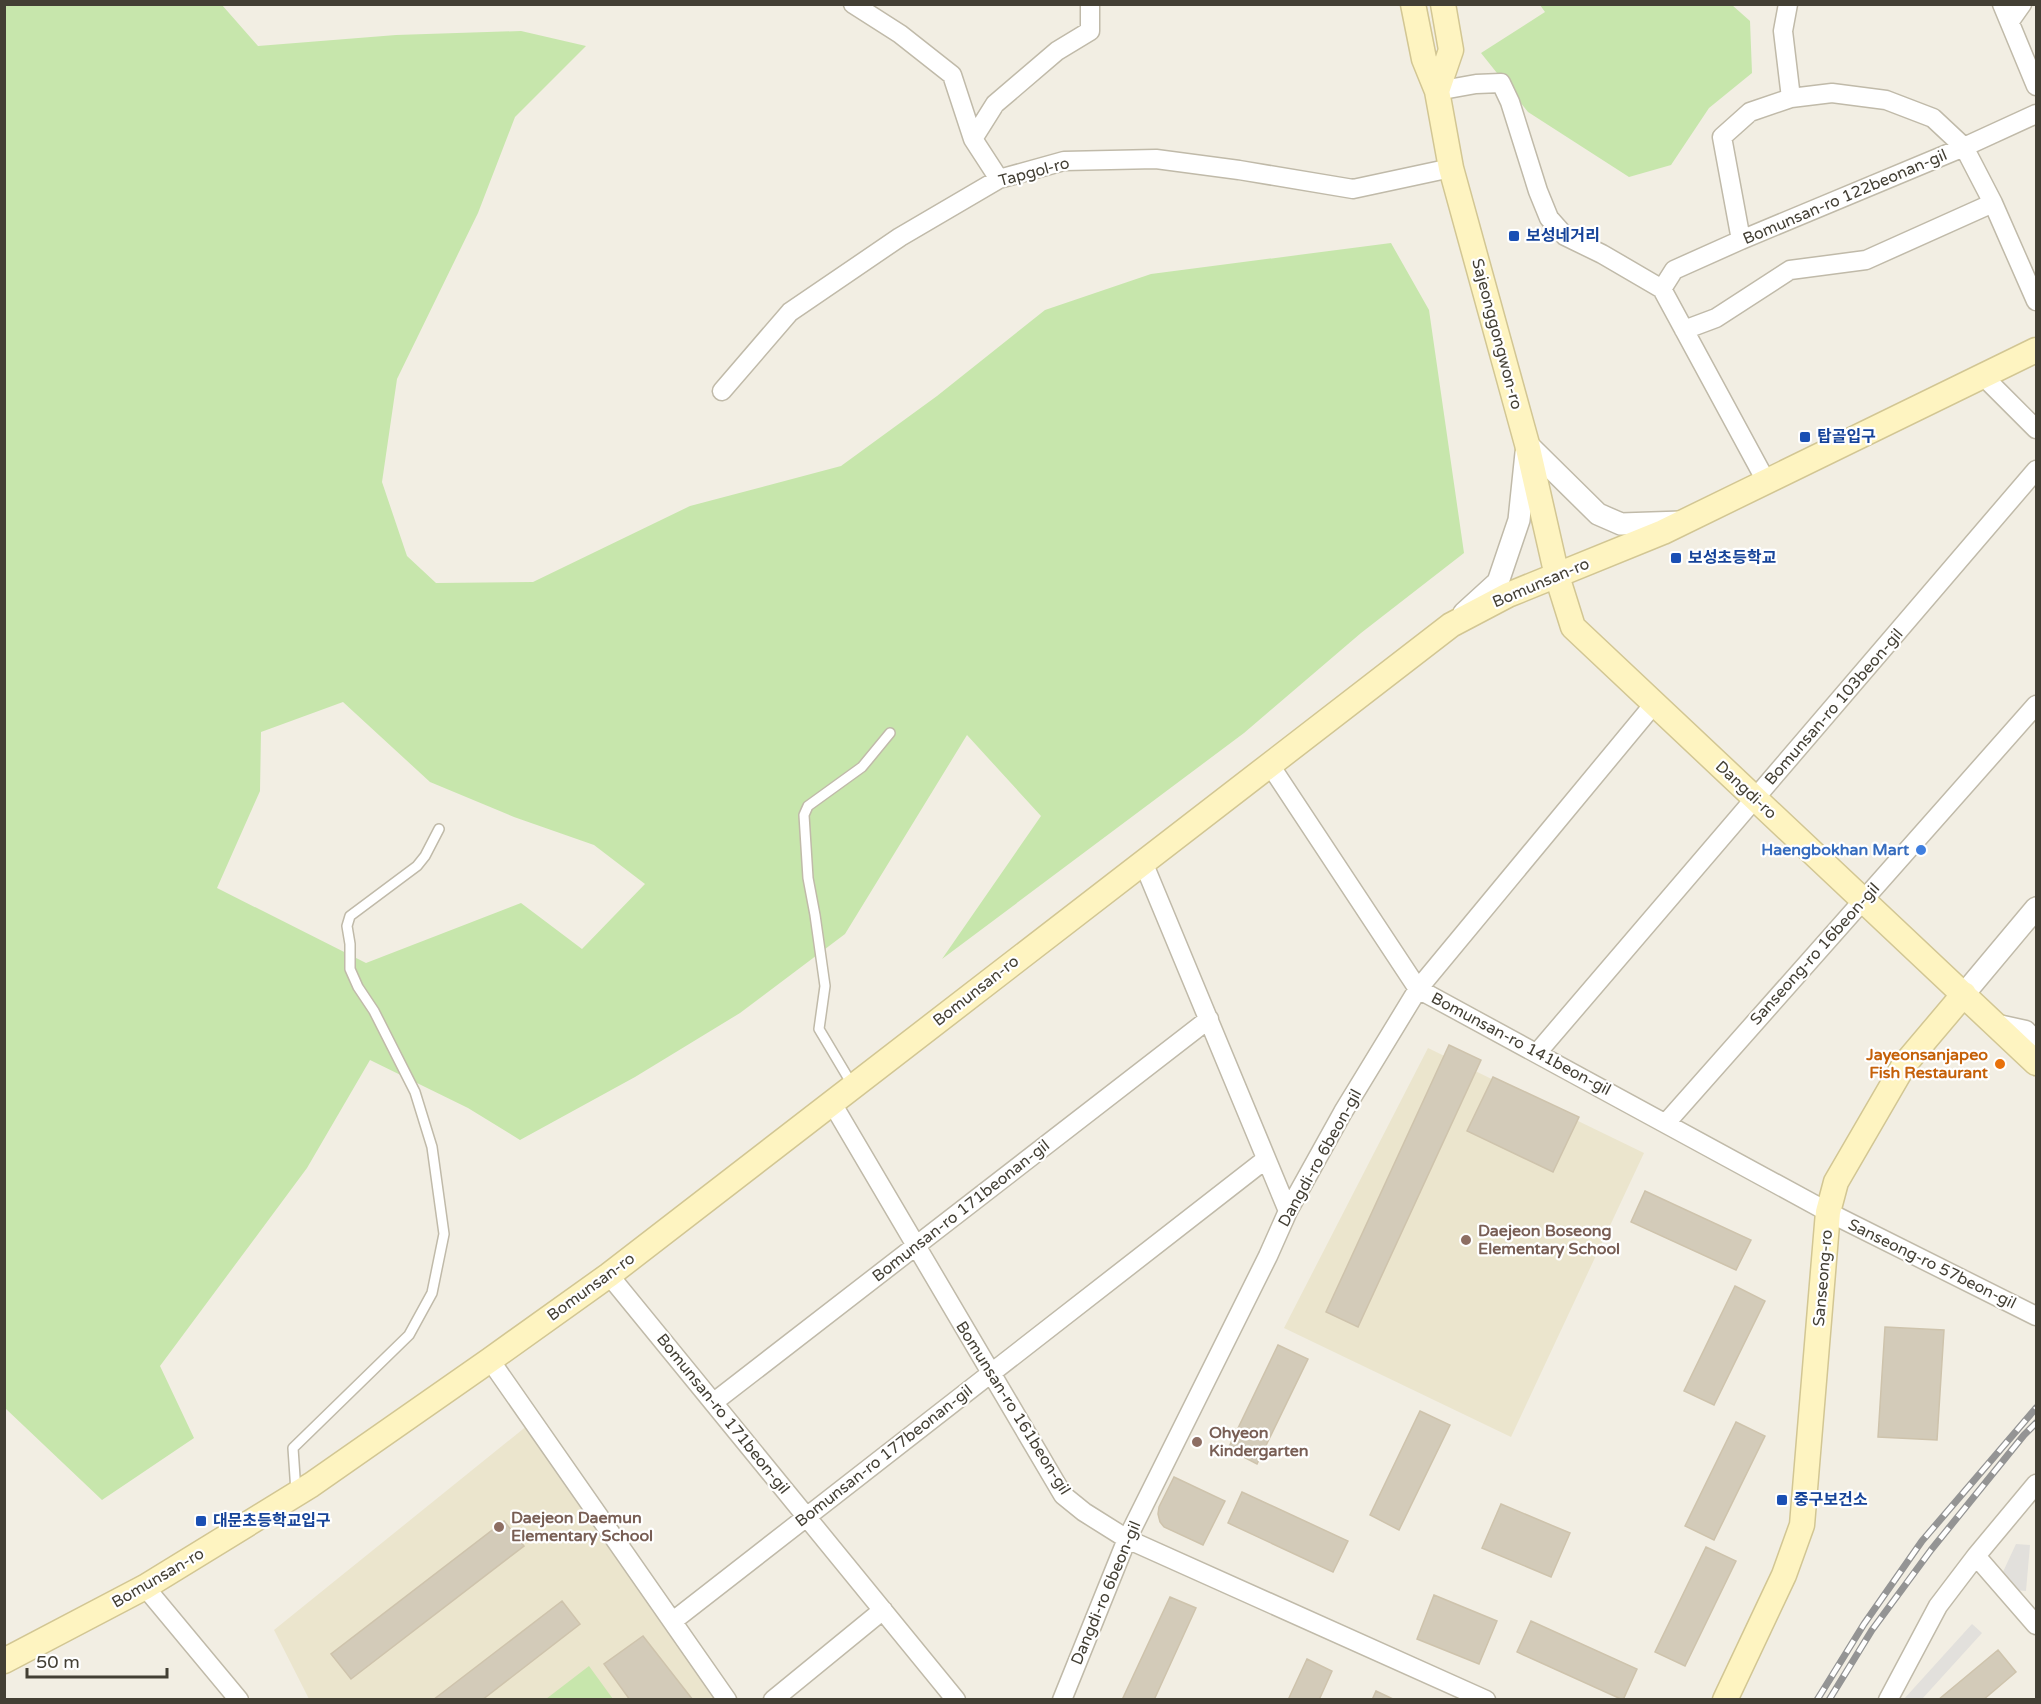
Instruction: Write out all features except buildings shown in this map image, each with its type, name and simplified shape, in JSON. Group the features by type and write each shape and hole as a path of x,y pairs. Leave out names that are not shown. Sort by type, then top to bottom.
{"main road":[{"name":"Sajeonggongwon-ro","path":"1413,4 1424,59 1437,91 1451,168 1527,444 1557,576"},
{"name":"Sajeonggongwon-ro","path":"1437,91 1450,50 1443,4"},
{"name":"Bomunsan-ro","path":"4,1661 145,1587 296,1494 609,1275 1451,625 1508,595 1682,522 2037,350"},
{"name":"Dangdi-ro","path":"1557,576 1573,627 2037,1063"},
{"name":"Sanseong-ro","path":"1725,1700 1784,1575 1802,1525 1828,1212 1836,1182 1904,1065 1964,994"}],"street":[{"path":"854,4 900,34 952,75 973,139 999,179"},
{"path":"973,139 995,104 1057,51 1090,31 1090,4"},
{"path":"1788,4 1783,31 1791,98"},
{"path":"2022,4 2006,13 2037,87"},
{"path":"1437,91 1476,84 1501,83 1510,102 1538,191 1549,218 1565,236 1602,254 1662,289 1766,481"},
{"path":"1741,240 1722,137 1750,112 1791,98 1832,93 1886,100 1933,118 1964,147 1993,203 2037,301"},
{"name":"Bomunsan-ro 122beonan-gil","path":"1662,289 1674,270 2037,114"},
{"name":"Tapgol-ro","path":"722,391 790,312 900,237 999,179 1064,161 1156,159 1353,189 1451,168"},
{"path":"1684,330 1716,318 1790,270 1866,260 1993,203"},
{"path":"1983,376 2037,429"},
{"path":"1527,444 1598,514 1621,524 1682,522"},
{"path":"1451,625 1498,582 1519,520 1527,444"},
{"name":"Bomunsan-ro 103beon-gil","path":"1537,1053 2037,470"},
{"name":"Dangdi-ro 6beon-gil","path":"1062,1700 1127,1539 1269,1256 1288,1210 1344,1112 1418,989 1654,704"},
{"name":"Sanseong-ro 16beon-gil","path":"1666,1123 2037,705"},
{"name":"Bomunsan-ro 141beon-gil","path":"1270,765 1418,989 1828,1212"},
{"path":"1143,862 1288,1210"},
{"name":"Sanseong-ro","path":"1964,994 2037,908"},
{"name":"Bomunsan-ro 171beonan-gil","path":"714,1402 1209,1019"},
{"path":"1994,1023 2026,1030 2037,1041"},
{"path":"1994,1023 2009,1049 2037,1076"},
{"name":"Bomunsan-ro 161beon-gil","path":"832,1103 1063,1495 1084,1512 1127,1539 1486,1700"},
{"name":"Bomunsan-ro 177beonan-gil","path":"673,1621 1266,1159"},
{"name":"Sanseong-ro 57beon-gil","path":"1828,1212 2037,1316"},
{"name":"Bomunsan-ro 171beon-gil","path":"609,1275 956,1700"},
{"path":"490,1360 727,1700"},
{"path":"1888,1700 1938,1606 1976,1556 2037,1484"},
{"path":"1976,1556 2037,1625"},
{"path":"145,1587 239,1700"},
{"path":"2025,1596 2026,1603 2037,1615"},
{"path":"772,1700 884,1610"}],"lane":[{"path":"853,1086 819,1029 825,986 808,878 804,815 808,806 862,767 890,733"},
{"path":"296,1494 293,1448 409,1335 432,1293 444,1234 432,1146 415,1092 350,969 347,926 350,916 417,866 439,829"}],"shaded area":[{"name":"Daejeon Boseong Elementary School","path":"1428,1048 1644,1153 1511,1437 1284,1328"},
{"name":"Daejeon Daemun Elementary School","path":"528,1425 716,1699 309,1699 274,1630"},
{"path":"2016,1544 2030,1545 2026,1591 2012,1590 2002,1574"},
{"path":"1972,1624 1982,1633 1922,1699 1904,1699"}],"green space":[{"path":"4,5 222,5 258,46 396,35 521,31 586,46 515,117 478,213 397,379 382,482 407,556 436,583 533,582 690,506 841,466 937,396 1045,310 1151,274 1391,243 1429,310 1464,553 1361,633 1244,733 942,959 1041,816 967,735 845,934 740,1013 635,1077 520,1140 468,1108 370,1060 307,1168 160,1366 194,1438 102,1500 5,1408","holes":["343,702 430,782 514,817 594,845 645,884 582,949 521,903 366,963 217,888 260,791 261,732"]},
{"path":"1540,5 1732,5 1750,21 1752,73 1709,108 1671,165 1629,177 1528,112 1481,53 1545,12"},
{"path":"589,1666 613,1699 546,1699"}],"railway":[{"path":"1817,1700 1864,1624 1922,1541 2036,1408"},
{"path":"1829,1700 1872,1630 1931,1550 2036,1423"}],"place":[{"name":"보성네거리","path":"1514,236"},
{"name":"탑골입구","path":"1805,437"},
{"name":"보성초등학교","path":"1676,558"},
{"name":"Haengbokhan Mart","path":"1921,850"},
{"name":"Jayeonsanjapeo Fish Restaurant","path":"2000,1064"},
{"name":"Daejeon Boseong Elementary School","path":"1466,1240"},
{"name":"Ohyeon Kindergarten","path":"1197,1442"},
{"name":"중구보건소","path":"1782,1500"},
{"name":"대문초등학교입구","path":"201,1521"},
{"name":"Daejeon Daemun Elementary School","path":"499,1527"}]}
